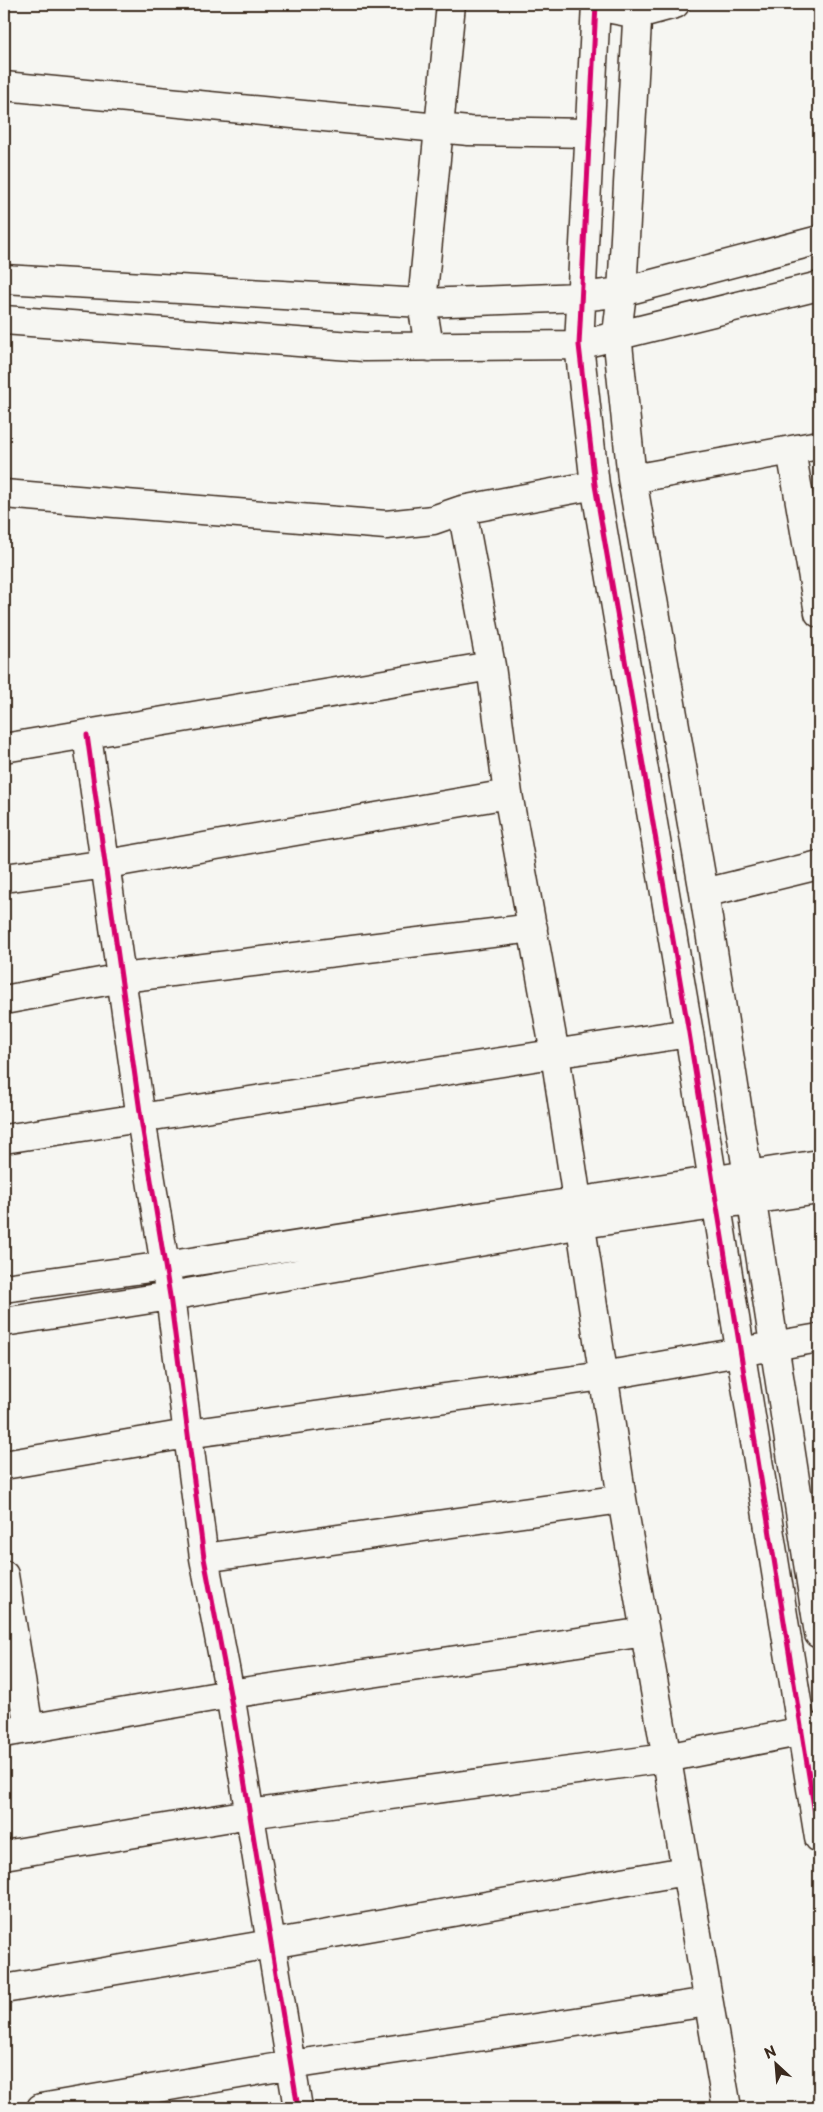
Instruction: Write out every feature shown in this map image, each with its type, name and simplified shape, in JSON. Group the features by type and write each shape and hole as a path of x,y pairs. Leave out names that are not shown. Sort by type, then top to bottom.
{"street":[{"path":"429,347 422,303 451,4"},
{"path":"675,4 638,9 596,5 579,345 594,485 689,1033 740,1351 811,1730 819,1838"},
{"path":"638,9 622,292 617,334 632,479 704,893 772,1345 819,1634"},
{"path":"4,86 469,131 590,133"},
{"path":"4,279 422,303 582,297 622,292 819,240"},
{"path":"4,320 364,347 579,345 617,334 819,286"},
{"path":"632,479 819,445"},
{"path":"791,450 819,612"},
{"path":"4,494 386,525 433,520 462,510 594,485"},
{"path":"462,510 491,666 508,794 555,1054 581,1213 622,1499 727,2108"},
{"path":"4,748 491,666"},
{"path":"87,735 107,864 141,1119 170,1296 204,1558 230,1694 298,2108"},
{"path":"4,878 107,864 508,794"},
{"path":"704,893 819,865"},
{"path":"4,1000 122,978 533,928"},
{"path":"4,1139 689,1033"},
{"path":"4,1322 170,1296 581,1213 713,1178 819,1164"},
{"path":"4,1288 581,1213 717,1206 819,1190"},
{"path":"4,1464 187,1434 603,1376 819,1338"},
{"path":"204,1558 622,1499"},
{"path":"4,1575 16,1731 230,1694 645,1632"},
{"path":"4,1855 249,1814 666,1758 811,1730"},
{"path":"4,1989 686,1871"},
{"path":"41,2108 290,2065 708,2002"}],"cycle path":[{"path":"596,4 579,345 595,485 689,1033 819,1838"},
{"path":"87,735 141,1119 170,1296 204,1558 230,1694 298,2108"}]}
